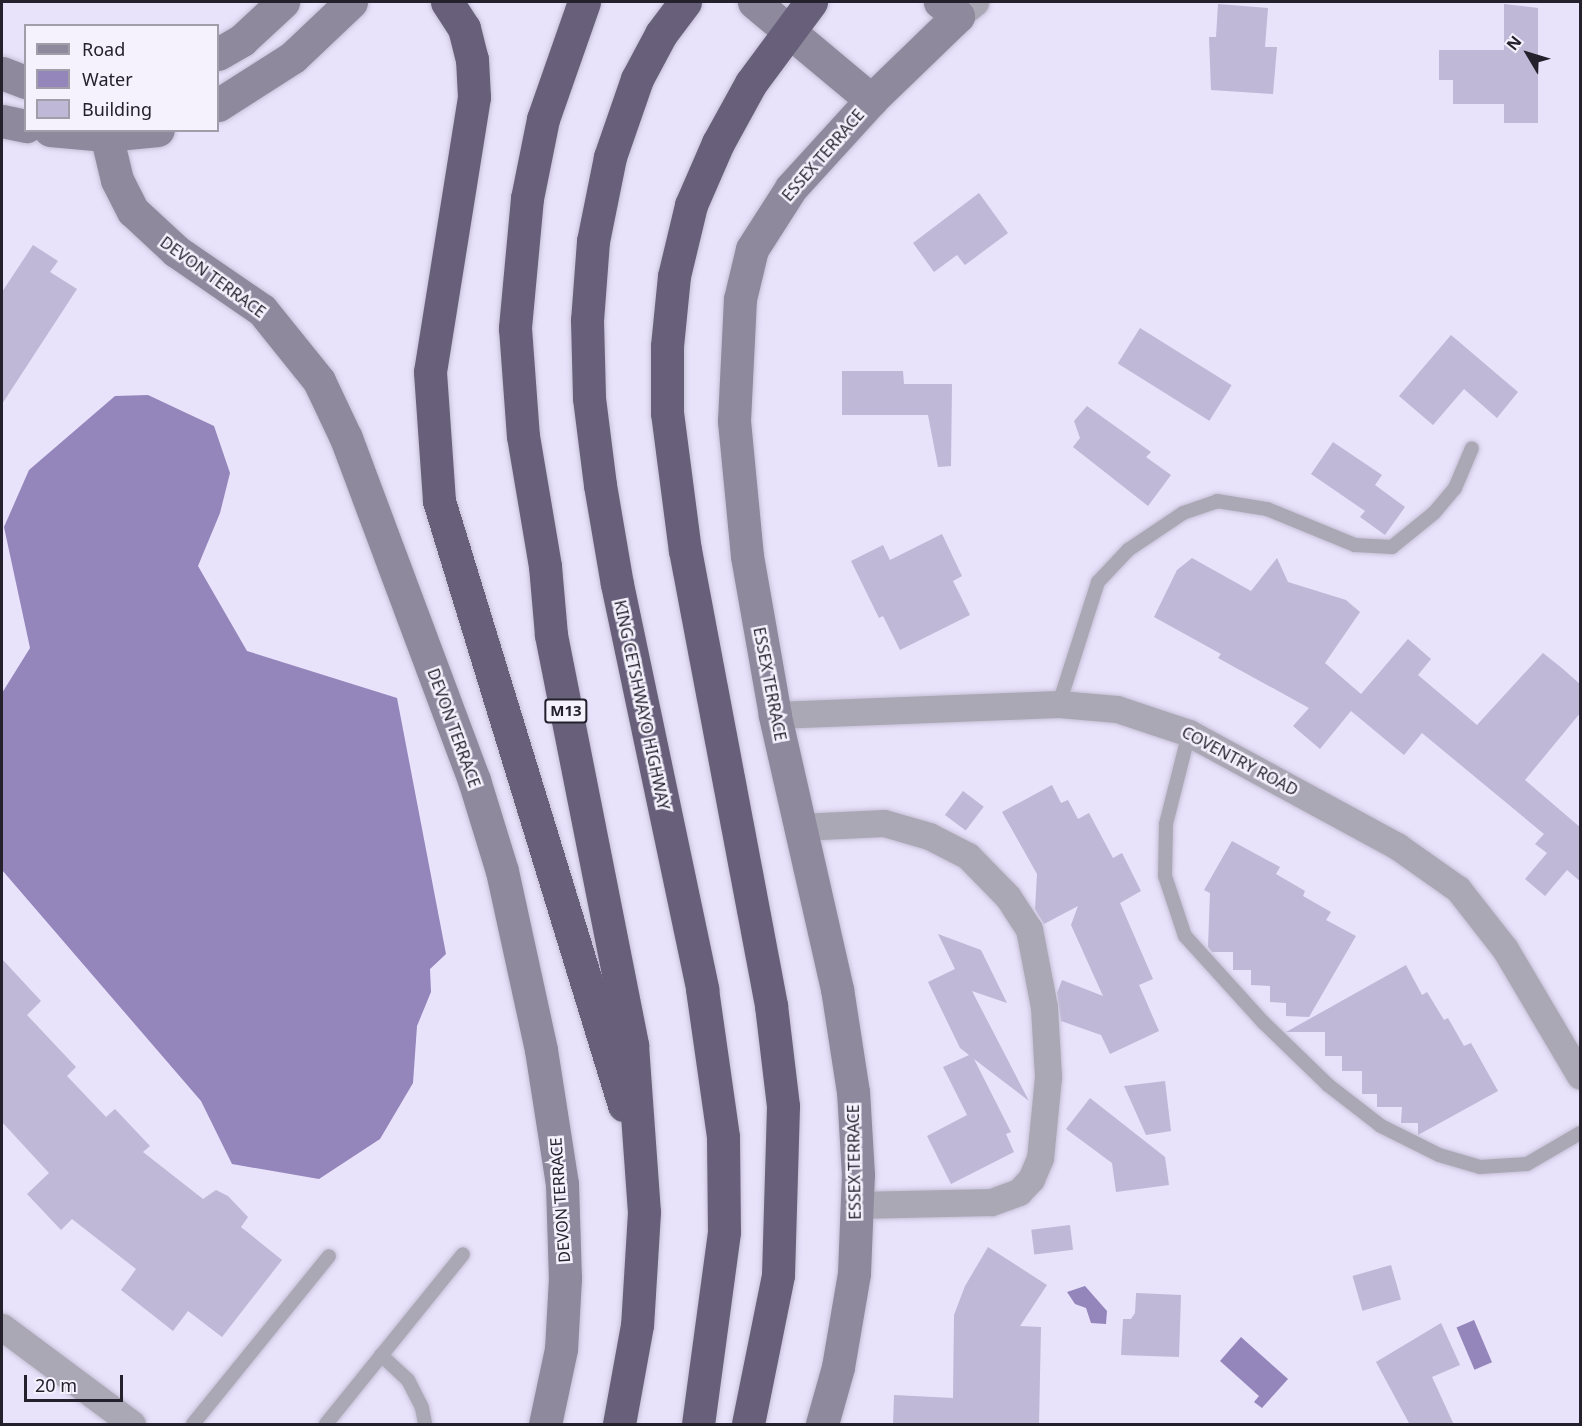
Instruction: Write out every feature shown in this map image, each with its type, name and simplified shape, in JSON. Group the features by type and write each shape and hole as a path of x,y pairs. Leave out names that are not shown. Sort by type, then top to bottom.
{"highway":[{"path":"447,2 464,28 472,59 474,97 430,372 439,501 643,1166"},
{"name":"M13","path":"584,2 541,130 524,220 515,328 523,436 545,566 550,634 624,1000 643,1166 644,1222 637,1325 619,1425"},
{"name":"KING CETSHWAYO HIGHWAY","path":"685,2 661,34 637,79 610,157 593,241 587,320 588,387 617,584 702,989 723,1137 724,1232 698,1425"},
{"path":"748,1425 778,1275 783,1106 771,1005 685,551 667,413 667,346 674,276 691,205 718,143 751,83 788,30 811,2"}],"street":[{"path":"219,53 242,40 283,2"},
{"path":"219,104 293,57 351,2"},
{"path":"754,2 872,100"},
{"name":"ESSEX TERRACE","path":"822,1425 838,1367 854,1272 857,1205 853,1092 837,989 775,715 747,556 734,421 740,299 752,249 762,230 791,188 958,6"},
{"path":"2,73 24,81"},
{"path":"2,121 24,126"},
{"path":"87,132 123,132"},
{"name":"DEVON TERRACE","path":"105,133 117,180 133,212 176,250 262,310 319,381 346,438 474,780 502,871 534,1016 553,1112 562,1184 565,1278 561,1349 546,1425"},
{"name":"COVENTRY ROAD","path":"775,715 1059,704 1117,709 1190,733 1397,846 1458,889 1505,950 1581,1076"},
{"path":"800,827 884,823 929,836 968,856 1008,897 1029,929 1044,1007 1047,1077 1040,1158 1031,1179 1018,1192 991,1202 857,1205"},
{"path":"2,1327 132,1425"}],"lane":[{"path":"1059,704 1098,582 1128,550 1183,513 1217,501 1267,510 1355,545 1392,548 1410,536 1455,488 1472,448"},
{"path":"1190,733 1166,824 1165,876 1185,936 1263,1022 1328,1085 1381,1126 1439,1155 1480,1167 1527,1164 1581,1133"},
{"path":"326,1425 463,1254"},
{"path":"193,1425 329,1257"},
{"path":"381,1355 412,1386 425,1425"}],"water":[{"path":"148,395 214,426 230,473 220,513 198,566 247,651 397,698 446,954 430,969 431,992 417,1026 413,1083 380,1139 319,1179 232,1164 201,1101 2,870 2,693 30,648 4,527 29,470 115,396"},
{"path":"1085,1286 1107,1311 1106,1324 1091,1323 1086,1308 1075,1304 1067,1292"},
{"path":"1474,1320 1492,1362 1474,1370 1457,1327"},
{"path":"1241,1337 1288,1379 1262,1408 1254,1402 1259,1396 1220,1361"}],"building":[{"path":"1218,4 1268,8 1265,47 1277,47 1273,94 1211,90 1209,37 1216,37"},
{"path":"1504,4 1538,8 1538,123 1504,123 1504,104 1453,104 1453,80 1439,80 1439,50 1504,50"},
{"path":"979,193 1008,233 965,265 957,255 934,272 913,243"},
{"path":"33,245 58,261 50,272 77,289 2,404 2,292"},
{"path":"1140,328 1232,385 1209,421 1118,364"},
{"path":"1451,335 1518,392 1497,418 1464,389 1433,425 1399,396"},
{"path":"842,371 903,371 904,384 952,384 951,466 938,467 928,415 842,415"},
{"path":"1087,406 1151,452 1146,457 1171,475 1148,506 1073,447 1080,438 1074,421"},
{"path":"1333,442 1382,475 1375,485 1405,507 1385,535 1360,517 1365,511 1311,474"},
{"path":"942,534 962,576 953,581 970,615 900,650 883,616 879,618 851,561 883,545 890,560"},
{"path":"1192,558 1251,591 1277,558 1288,582 1346,600 1360,612 1325,663 1361,694 1408,639 1431,659 1418,675 1477,725 1543,653 1563,669 1581,685 1581,712 1525,780 1581,828 1581,882 1567,870 1545,896 1525,879 1547,853 1535,844 1544,834 1422,733 1404,755 1351,711 1320,749 1293,726 1309,708 1218,658 1221,654 1154,617 1177,570"},
{"path":"1052,785 1061,803 1068,800 1078,819 1089,813 1113,858 1122,853 1141,891 1120,903 1153,979 1139,985 1159,1031 1110,1054 1101,1035 1061,1021 1057,993 1062,980 1103,996 1071,925 1078,906 1044,924 1035,909 1037,874 1002,812"},
{"path":"963,791 984,807 966,831 945,815"},
{"path":"1232,841 1280,867 1276,874 1305,891 1303,896 1331,912 1326,920 1356,936 1309,1017 1286,1016 1286,1003 1270,1002 1270,986 1251,985 1251,970 1233,970 1233,952 1212,952 1208,947 1210,893 1204,890"},
{"path":"938,934 981,950 1007,1003 972,991 1029,1101 974,1059 1011,1132 1006,1134 1014,1152 951,1184 927,1136 967,1115 943,1067 969,1055 960,1048 928,982 955,969"},
{"path":"2,959 41,1001 27,1015 76,1067 67,1076 106,1117 115,1109 150,1146 143,1152 203,1199 216,1190 228,1196 248,1217 241,1227 282,1260 222,1337 188,1311 173,1331 121,1290 136,1269 72,1219 61,1230 27,1194 49,1173 2,1122"},
{"path":"1406,965 1422,995 1427,992 1444,1020 1448,1018 1464,1046 1471,1043 1498,1091 1418,1135 1418,1123 1401,1123 1402,1107 1377,1107 1377,1094 1362,1094 1362,1071 1342,1071 1342,1056 1325,1056 1325,1032 1286,1032"},
{"path":"1165,1081 1171,1131 1146,1135 1124,1086"},
{"path":"1090,1098 1165,1157 1169,1185 1116,1192 1112,1163 1066,1129"},
{"path":"1070,1225 1073,1250 1034,1255 1031,1230"},
{"path":"988,1247 1047,1285 1020,1326 1041,1327 1039,1425 893,1425 894,1395 953,1398 954,1315 965,1286"},
{"path":"1391,1265 1401,1300 1362,1311 1353,1276"},
{"path":"1136,1293 1181,1295 1179,1357 1121,1355 1123,1319 1131,1319 1135,1313"},
{"path":"1441,1323 1460,1365 1432,1377 1454,1425 1410,1425 1376,1362"}]}
